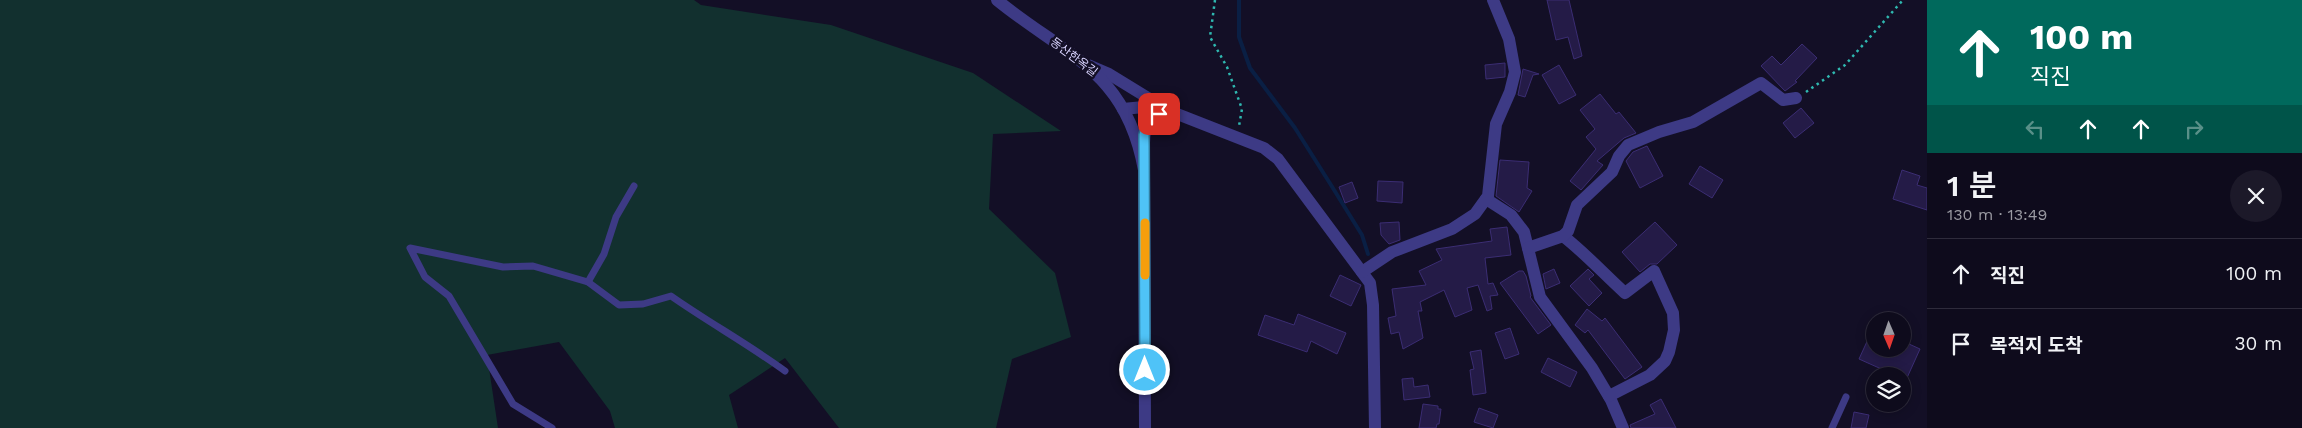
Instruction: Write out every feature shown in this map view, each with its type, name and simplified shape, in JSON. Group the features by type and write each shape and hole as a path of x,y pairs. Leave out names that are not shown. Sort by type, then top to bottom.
{"street":[{"name":"동산한옥길","path":"997,0 1088,65 1105,82 1123,108 1136,135 1144,170 1145,428"},
{"path":"1362,272 1392,252 1452,230 1475,214 1486,199 1491,187 1496,124 1510,92 1515,72 1509,38 1493,0"},
{"path":"1088,65 1109,74 1171,112"},
{"path":"1528,248 1563,236 1568,232 1577,205 1612,172 1619,156 1628,145 1692,122 1761,83 1783,100 1796,98"},
{"path":"1123,108 1154,106 1264,148 1278,159 1370,283 1372,294 1375,428"},
{"path":"1144,170 1144,135 1147,124 1154,116 1171,112"},
{"path":"1486,199 1516,220 1524,232 1537,289 1544,304 1581,352 1608,396 1623,428"},
{"path":"1563,236 1583,250 1596,268 1625,293 1654,271 1673,313 1674,330 1666,361 1650,375 1608,396"}],"lane":[{"path":"588,282 604,254 616,217 634,186"},
{"path":"552,428 513,404 449,296 425,277 410,248 503,267 532,266 588,282 619,305 643,304 671,296 713,325 757,351 785,372"},
{"path":"1832,428 1846,397"}],"path":[{"path":"1214,0 1210,37 1226,67 1242,109 1237,137"},
{"path":"1796,98 1817,86 1845,65 1903,0"}],"green space":[{"path":"0,0 694,0 701,5 831,25 973,73 1061,131 993,134 989,209 1055,273 1071,337 1012,359 996,428 839,428 785,358 729,395 738,428 615,428 610,411 559,342 487,355 498,428 0,428"}],"building":[{"path":"1547,0 1569,0 1582,56 1574,59 1568,37 1556,40"},
{"path":"1802,44 1817,58 1795,81 1797,82 1785,91 1761,66 1772,56 1781,65"},
{"path":"1505,63 1505,77 1486,79 1485,65"},
{"path":"1559,65 1576,95 1559,104 1542,75"},
{"path":"1523,69 1539,74 1533,75 1525,97 1518,95"},
{"path":"1600,94 1616,114 1619,112 1636,133 1624,138 1597,161 1603,165 1581,190 1570,181 1596,149 1586,137 1595,129 1580,110"},
{"path":"1801,108 1814,123 1795,138 1783,123"},
{"path":"1647,146 1663,176 1640,188 1626,161 1633,152"},
{"path":"1500,160 1529,162 1527,188 1532,191 1519,212 1496,196"},
{"path":"1700,166 1723,180 1712,198 1689,184"},
{"path":"1902,170 1920,176 1917,185 1927,188 1927,210 1893,199"},
{"path":"1378,181 1403,182 1402,203 1377,201"},
{"path":"1352,182 1358,198 1345,203 1339,187"},
{"path":"1399,222 1400,240 1389,244 1381,235 1380,223"},
{"path":"1655,222 1677,245 1657,264 1650,264 1640,272 1622,252"},
{"path":"1507,227 1511,255 1485,258 1488,284 1493,283 1498,295 1490,296 1492,309 1487,311 1478,285 1467,288 1472,310 1455,317 1444,290 1420,302 1422,311 1418,311 1423,338 1403,349 1399,332 1391,334 1388,318 1396,316 1392,289 1426,285 1419,271 1442,260 1436,249 1492,241 1490,229"},
{"path":"1554,269 1560,283 1546,289 1543,274"},
{"path":"1588,269 1594,275 1589,279 1602,293 1589,306 1570,286"},
{"path":"1519,271 1523,271 1526,276 1530,297 1551,325 1538,334 1500,283"},
{"path":"1340,275 1361,285 1351,306 1330,296"},
{"path":"1587,309 1602,321 1605,318 1642,367 1625,379 1588,330 1585,333 1575,325"},
{"path":"1298,314 1346,333 1337,354 1311,341 1307,352 1258,335 1265,315 1294,325"},
{"path":"1510,328 1519,354 1505,359 1495,333"},
{"path":"1866,344 1866,358 1911,358 1911,345 1920,349 1911,369 1911,367 1877,367 1859,359"},
{"path":"1481,350 1486,393 1473,395 1470,370 1474,369 1470,352"},
{"path":"1548,358 1577,372 1570,387 1541,372"},
{"path":"1413,378 1414,387 1428,385 1430,397 1404,400 1402,379"},
{"path":"1661,399 1676,428 1631,428 1630,425 1655,414 1650,405"},
{"path":"1423,404 1438,406 1438,409 1441,409 1439,424 1437,424 1436,428 1419,428"},
{"path":"1479,408 1498,415 1493,428 1474,422"},
{"path":"1854,412 1869,415 1866,428 1851,428"}],"waterway":[{"path":"1239,0 1239,37 1250,68 1295,128 1362,235 1368,254"}],"slow traffic":[{"path":"1145,223 1145,275"}],"route":[{"path":"1145,370 1144,135 1147,124 1154,116 1159,114"}]}
